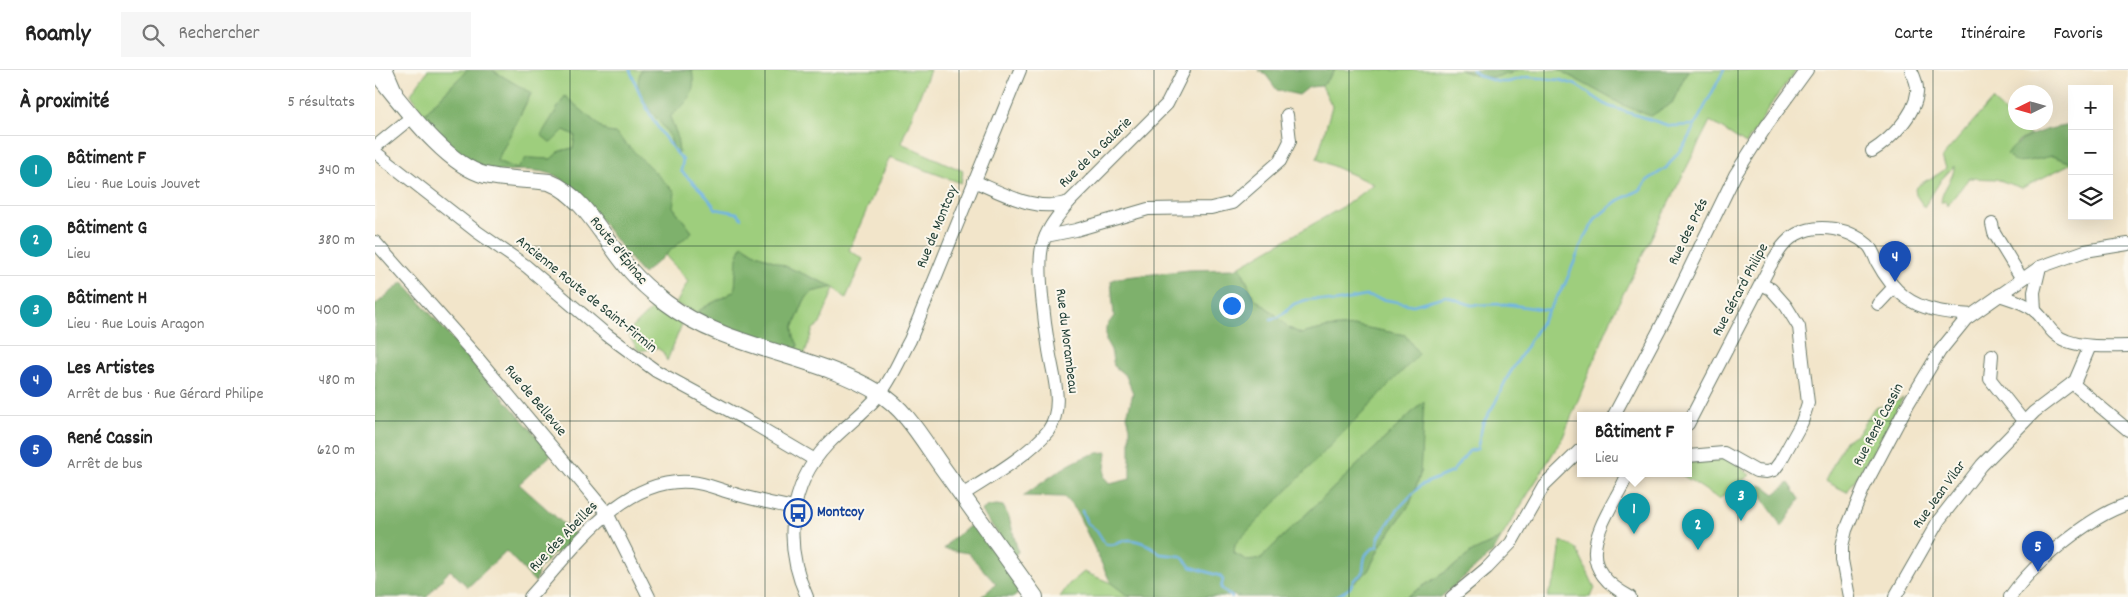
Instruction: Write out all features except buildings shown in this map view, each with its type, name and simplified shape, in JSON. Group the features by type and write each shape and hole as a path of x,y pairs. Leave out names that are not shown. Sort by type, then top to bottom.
{"main road":[{"name":"Route d'Épinac","path":"375,71 446,152 470,169 489,176 549,182 559,186 583,210 640,282 685,316 721,332 837,374 881,394 906,418 1035,597"}],"street":[{"path":"387,70 400,100"},
{"name":"Rue de Montcoy","path":"807,597 797,571 792,536 794,508 801,484 815,460 838,434 881,394 910,340 1020,70"},
{"name":"Rue de la Galerie","path":"974,181 1037,205 1050,207 1069,202 1167,104 1184,70"},
{"name":"Rue des Prés","path":"1616,412 1665,319 1735,175 1767,124 1807,70"},
{"path":"1872,151 1900,125 1911,110 1918,92 1911,70"},
{"path":"1045,236 1076,230 1148,209 1211,208 1232,203 1280,161 1290,141 1287,115"},
{"path":"375,147 413,116"},
{"name":"Ancienne Route de Saint-Firmin","path":"375,152 477,231 526,266 607,335 656,371 739,415 815,460"},
{"name":"Rue du Morambeau","path":"962,495 1035,444 1047,431 1055,414 1056,388 1049,348 1041,253 1045,236 1069,202"},
{"path":"1992,224 1994,233 2022,279"},
{"name":"Rue Gérard Philipe","path":"1692,416 1761,284 1783,246 1797,234 1815,228 1830,228 1849,233 1869,246 1890,284 1906,298 1933,310 1971,315"},
{"name":"Rue de Bellevue","path":"375,242 476,356 607,514 649,597"},
{"name":"Rue René Cassin","path":"1849,597 1842,560 1842,546 1846,530 1861,496 1908,404 1940,351 1971,315 2040,267 2085,251 2128,244"},
{"path":"2035,311 2035,292 2040,267"},
{"path":"1692,456 1724,453 1752,469 1766,472 1774,470 1802,422 1808,403 1805,364 1799,327 1786,306 1771,289 1761,284"},
{"path":"1878,304 1894,287"},
{"path":"1999,295 2019,302 2035,311 2049,330 2066,341 2090,346 2128,346"},
{"name":"Rue Jean Vilar","path":"1895,597 1939,520 1982,465 2024,422 2034,412 2075,381 2090,346"},
{"path":"1992,355 1990,380 2024,422"},
{"path":"2072,383 2128,430"},
{"path":"1452,597 1487,568 1511,542 1544,485 1577,453"},
{"path":"1625,477 1594,544 1596,558 1606,580 1616,589 1630,597"},
{"name":"Rue des Abeilles","path":"529,597 607,514 633,495 649,487 675,482 703,484 794,508"},
{"path":"2010,597 2048,554 2083,529 2128,504"}],"green space":[{"path":"428,70 467,70 423,115 411,94"},
{"path":"467,70 492,70 531,93 497,161 517,169 526,158 551,159 560,151 573,148 575,135 564,130 551,143 541,135 565,96 607,132 615,133 675,192 673,207 692,232 643,274 589,205 566,182 554,175 542,172 492,170 480,167 458,154 423,115"},
{"path":"492,70 930,70 901,143 963,171 961,183 890,157 849,250 863,259 846,298 834,288 820,324 813,329 804,356 795,352 798,345 794,337 793,328 804,301 811,292 833,287 757,254 743,245 736,274 735,290 696,313 676,304 688,281 665,255 692,232 673,207 607,132 565,97 556,111 551,143 564,130 575,135 573,148 560,151 551,159 527,158 517,169 496,161 531,94"},
{"path":"641,70 692,70 692,93 686,102 670,117 677,135 679,153 674,151 667,132 641,96 638,80"},
{"path":"1258,70 1335,70 1322,86 1309,87 1299,95 1277,90 1266,75"},
{"path":"1335,70 1460,70 1483,78 1509,74 1517,70 1559,70 1623,105 1672,103 1688,70 1797,70 1774,100 1746,144 1710,121 1614,312 1563,437 1501,538 1472,552 1453,567 1406,597 1338,597 1368,571 1382,543 1410,504 1420,475 1423,402 1261,559 1248,561 1234,553 1235,544 1405,335 1357,326 1326,328 1302,334 1289,328 1254,298 1240,266 1346,205 1373,184 1317,159 1332,106 1322,86"},
{"path":"1460,70 1517,70 1502,76 1489,77"},
{"path":"1559,70 1688,70 1672,103 1651,116 1623,105"},
{"path":"1992,100 2008,115 2008,130 2025,130 2030,135 2016,143 2029,161 2052,156 2068,162 2068,165 2022,188 1996,179 1969,178 1947,206 1945,201 1941,203 1954,166 1941,180 1924,207 1916,195 1915,189 1946,168 1942,157"},
{"path":"2068,125 2068,162 2052,156 2015,162 2007,154 2028,137 2047,130 2053,130 2053,128"},
{"path":"742,245 757,254 834,287 811,292 804,301 793,328 794,337 798,345 795,352 696,313 735,290 737,258"},
{"path":"1240,266 1254,298 1289,328 1301,334 1326,328 1357,326 1405,335 1419,354 1235,544 1234,553 1248,561 1261,559 1424,401 1420,475 1410,504 1382,543 1368,571 1338,597 1128,596 1111,583 1076,510 1064,497 1023,496 1074,462 1085,457 1107,452 1104,477 1110,484 1130,479 1130,427 1127,416 1133,393 1126,376 1114,366 1111,350 1106,341 1106,327 1114,316 1111,281 1117,278 1189,270 1235,269"},
{"path":"403,282 552,454 519,484 576,535 560,552 554,553 538,570 536,583 506,551 468,587 450,570 427,597 375,597 375,305"},
{"path":"653,308 668,314 682,324 667,361 663,352 657,348 639,351 630,337 631,329"},
{"path":"1903,398 1876,447 1847,492 1825,481 1845,441 1858,433 1874,408 1888,405"},
{"path":"1728,458 1750,475 1719,499 1685,477 1692,477 1692,461"},
{"path":"1789,483 1800,499 1781,528 1762,497 1759,485 1764,486 1775,494"},
{"path":"988,506 1003,506 1009,517 1018,552 1014,555 981,511"},
{"path":"970,526 978,529 1021,591 1014,597 981,597 996,584 968,553 944,549 952,539"},
{"path":"1501,538 1493,552 1441,597 1406,597 1453,567 1472,552"},
{"path":"1561,541 1576,548 1595,588 1591,597 1547,597 1557,573"},
{"path":"1084,572 1111,583 1131,597 1060,597 1069,584"}],"waterway":[{"path":"630,70 652,118 666,140 683,160 681,171 704,193 716,209 737,213 741,218"},
{"path":"1473,70 1479,76 1499,82 1508,82 1527,77 1560,80 1576,85 1608,106 1670,126 1695,125"},
{"path":"1335,597 1350,588 1354,580 1363,573 1364,560 1367,554 1377,547 1379,537 1398,509 1421,485 1452,472 1469,451 1477,449 1483,423 1507,378 1565,284 1583,241 1596,218 1617,201 1640,190 1648,180 1666,168 1685,144 1724,70"},
{"path":"1271,319 1279,317 1294,304 1306,300 1316,299 1334,302 1366,296 1413,305 1446,296 1471,305 1505,304 1548,310"},
{"path":"1082,511 1087,523 1097,531 1105,544 1112,545 1132,540 1150,546 1160,554 1181,556 1191,567 1220,576 1223,580 1221,588 1232,597"}],"place":[{"name":"Les Artistes","path":"1895,282"},
{"name":"Montcoy","path":"798,513"},
{"name":"Bâtiment H","path":"1741,521"},
{"name":"Bâtiment F","path":"1634,534"},
{"name":"Bâtiment G","path":"1698,550"},
{"name":"René Cassin","path":"2038,572"}]}
